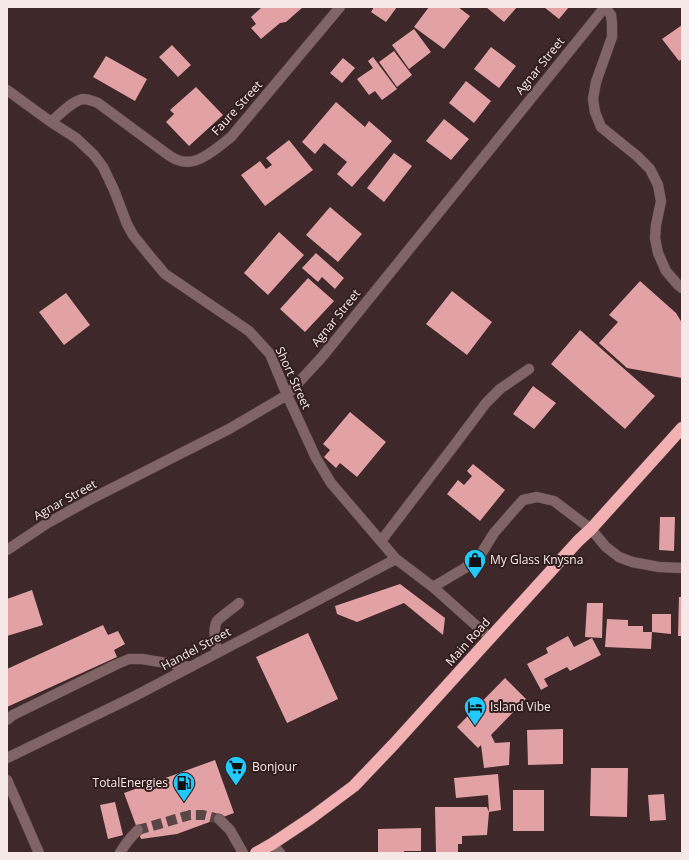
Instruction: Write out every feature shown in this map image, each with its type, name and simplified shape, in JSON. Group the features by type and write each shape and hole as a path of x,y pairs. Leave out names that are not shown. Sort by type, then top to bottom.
{"highway":[{"name":"Main Road","path":"256,853 276,848 311,818 354,786 682,428"}],"street":[{"name":"Faure Street","path":"51,122 74,103 83,99 90,100 98,103 167,154 179,161 189,162 199,160 211,153 231,137 340,7"},
{"path":"605,7 611,15 612,37 596,82 593,99 595,112 601,127 637,156 650,170 658,186 661,201 655,238 658,253 666,271 678,286 682,288"},
{"name":"Agnar Street","path":"7,550 46,524 91,499 230,429 287,395 322,357 605,7"},
{"name":"Short Street","path":"7,90 76,138 94,155 103,167 133,235 165,274 249,331 270,354 316,458 331,483 396,558 433,587 490,638"},
{"path":"381,541 486,403 500,389 529,369"},
{"path":"433,587 465,568 481,554 494,534 524,500 537,497 554,501 590,529 606,547 619,557 632,562 659,567 682,568"},
{"name":"Handel Street","path":"7,758 135,696 396,558"},
{"path":"217,653 215,632 218,621 239,603"},
{"path":"7,720 13,715 130,659 142,659 191,667"},
{"path":"7,780 38,853"},
{"path":"219,819 230,830 243,853"},
{"path":"120,853 123,847 138,830"}],"building":[{"path":"262,7 303,7 286,22 280,23 261,39 251,28 256,24 251,17"},
{"path":"374,7 397,7 386,22 371,12"},
{"path":"429,7 458,7 470,16 444,49 414,27"},
{"path":"486,7 517,7 504,22"},
{"path":"544,7 569,7 559,19"},
{"path":"682,25 682,59 679,61 662,39"},
{"path":"414,29 431,52 409,69 392,45"},
{"path":"172,45 191,65 178,77 159,57"},
{"path":"491,47 516,66 499,88 474,69"},
{"path":"394,51 412,75 397,87 379,62"},
{"path":"106,56 147,79 135,101 93,77"},
{"path":"373,57 397,89 382,100 375,91 369,95 357,79 373,68 368,61"},
{"path":"343,58 355,68 342,83 330,73"},
{"path":"466,81 491,101 474,123 449,103"},
{"path":"196,87 223,115 189,146 166,122 174,114 170,110"},
{"path":"336,102 365,127 369,121 392,141 352,187 337,174 347,162 324,143 315,154 302,142"},
{"path":"444,119 469,139 451,160 426,141"},
{"path":"289,140 313,170 265,206 241,175 260,161 266,169 272,165 266,158"},
{"path":"394,153 412,166 384,202 367,188"},
{"path":"330,207 362,234 338,262 306,235"},
{"path":"279,232 304,255 268,295 244,273"},
{"path":"316,253 344,278 335,289 322,277 318,282 302,268"},
{"path":"308,278 334,301 305,332 280,309"},
{"path":"640,281 676,313 682,323 682,378 627,368 599,343 618,322 609,315"},
{"path":"452,291 492,322 467,355 426,324"},
{"path":"66,293 90,325 64,345 39,312"},
{"path":"580,330 655,396 625,429 551,364"},
{"path":"533,386 556,403 534,429 513,414"},
{"path":"350,412 386,442 357,477 340,463 336,468 324,457 330,450 323,444"},
{"path":"473,464 505,490 480,521 447,494 458,480 464,485 472,476 467,471"},
{"path":"660,517 675,517 674,551 659,550"},
{"path":"400,584 445,618 443,635 404,603 357,622 337,614 335,606"},
{"path":"32,590 43,625 7,636 7,599"},
{"path":"679,597 682,597 682,636 678,636"},
{"path":"587,603 603,603 602,638 585,637"},
{"path":"652,614 671,614 671,634 652,632"},
{"path":"607,619 628,620 628,626 643,626 643,632 652,632 651,649 605,647"},
{"path":"103,625 108,635 118,631 125,644 114,650 117,657 7,707 7,669"},
{"path":"308,633 338,699 287,723 256,657"},
{"path":"568,636 574,647 592,638 601,655 570,671 567,667 544,679 548,686 541,690 527,664 548,653 546,648"},
{"path":"505,678 526,699 491,735 495,743 510,742 509,765 484,768 481,745 478,748 457,727"},
{"path":"563,729 563,764 528,765 527,730"},
{"path":"215,760 234,813 177,834 141,839 124,793"},
{"path":"591,768 628,768 627,817 590,816"},
{"path":"498,774 501,810 489,812 488,795 456,798 454,778"},
{"path":"513,790 544,790 544,831 513,831"},
{"path":"664,794 666,820 650,821 648,795"},
{"path":"115,802 123,835 108,839 100,805"},
{"path":"435,807 487,807 489,812 487,835 462,836 462,844 458,844 458,853 436,853"},
{"path":"421,828 421,851 404,851 404,853 378,853 378,829"}],"tunnel":[{"path":"138,830 190,815 203,815 219,819"}],"place":[{"name":"My Glass Knysna","path":"475,580"},
{"name":"Island Vibe","path":"475,726"},
{"name":"Bonjour","path":"236,786"},
{"name":"TotalEnergies","path":"184,802"}]}
